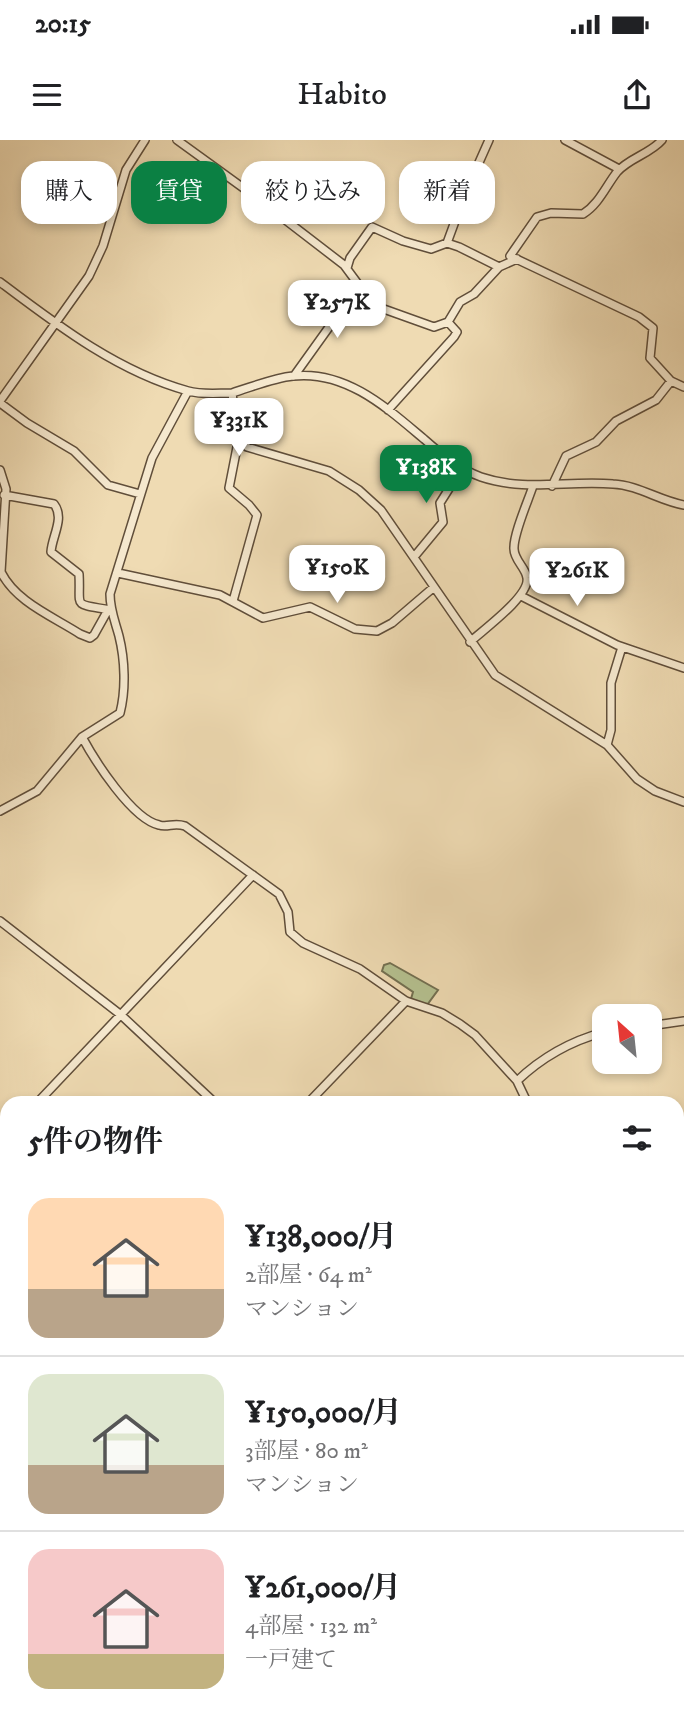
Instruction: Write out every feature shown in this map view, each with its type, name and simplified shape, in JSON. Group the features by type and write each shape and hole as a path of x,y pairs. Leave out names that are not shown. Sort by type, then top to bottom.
{"street":[{"path":"140,494 108,485 74,451 27,423 0,402 89,276 103,246 126,170 145,140"},
{"path":"177,140 346,268 381,308 434,327 448,322 460,302 474,294 499,267 517,259"},
{"path":"447,243 489,140"},
{"path":"565,140 619,169"},
{"path":"662,140 656,147 619,169 588,211 583,214 543,214 537,217 510,256 639,317 650,325 654,333 650,358 671,381 684,387"},
{"path":"346,268 372,227 403,241 431,249 447,243 499,267"},
{"path":"0,282 55,323 106,355 188,391 206,394 232,393 294,376 335,380 368,395 462,468 490,480 533,486 613,484 684,505"},
{"path":"294,376 341,310 361,288"},
{"path":"388,410 454,337 457,332 448,322"},
{"path":"552,486 566,456 596,442 616,421 656,400 671,381"},
{"path":"0,811 42,786 82,737 120,713 124,687 121,648 109,610 110,594 152,458 188,391"},
{"path":"232,393 239,437 229,488 257,515 233,601"},
{"path":"239,437 254,450 328,471 346,481 381,510 489,668 505,683 607,745 637,779 655,791 684,802"},
{"path":"414,557 443,522 440,503 462,468"},
{"path":"0,470 6,489 1,572 17,595 90,638 109,610"},
{"path":"470,642 521,596 526,588 527,576 516,557 514,545 533,486"},
{"path":"4,495 54,504 58,509 59,519 51,552 79,574 79,602 84,606 109,610"},
{"path":"117,573 199,590 233,601 263,618 310,607 355,629 368,632 392,624 433,587"},
{"path":"521,596 622,647 684,668"},
{"path":"607,745 611,730 611,683 622,647"},
{"path":"82,737 94,760 121,792 124,801 155,824 162,826 175,823 185,827 279,894 285,904 293,936 303,943 360,969 406,1001 442,1013 475,1035 517,1081 524,1096"},
{"path":"44,1096 253,875"},
{"path":"0,921 121,1015 208,1096"},
{"path":"315,1096 406,1001"},
{"path":"662,1025 683,1023"},
{"path":"517,1081 542,1059 592,1036"}],"green space":[{"path":"390,963 438,990 427,1005 411,999 413,992 382,971 384,965"}]}
